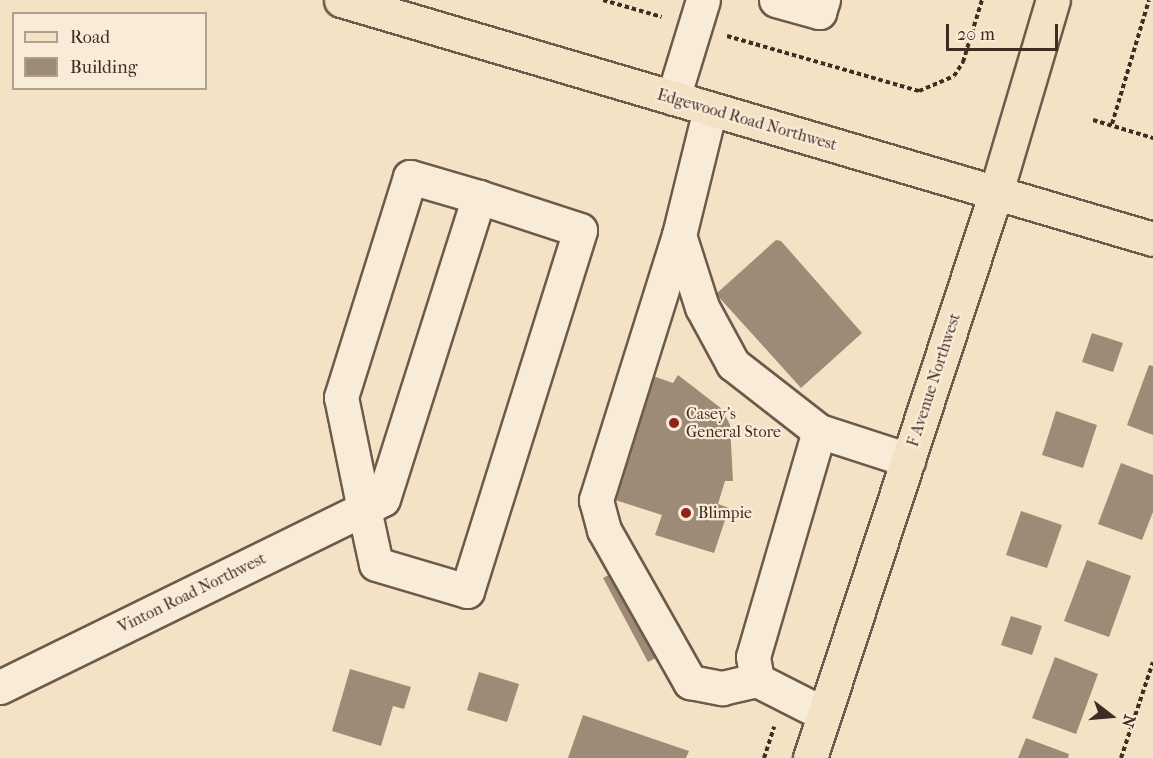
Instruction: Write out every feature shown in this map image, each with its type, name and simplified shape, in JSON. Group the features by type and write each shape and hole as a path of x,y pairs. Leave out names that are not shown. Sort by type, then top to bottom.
{"main road":[{"name":"Edgewood Road Northwest","path":"341,0 380,5 673,98 1153,239"},
{"name":"F Avenue Northwest","path":"810,758 996,192 1053,0"}],"lane":[{"path":"673,98 703,0"},
{"path":"776,0 819,12 823,0"},
{"path":"710,109 679,235 596,500 603,530 690,682 722,688 757,680 824,714"},
{"path":"410,177 479,197 580,230 467,591 376,564 374,504 341,397 410,177"},
{"path":"374,504 479,197"},
{"path":"679,235 702,307 733,364 819,431 908,460"},
{"path":"757,680 753,657 819,431"},
{"name":"Vinton Road Northwest","path":"0,687 374,504"}],"path":[{"path":"1112,123 1149,0"},
{"path":"1093,120 1112,123 1153,138"},
{"path":"1121,758 1153,662"}],"building":[{"path":"776,240 781,241 862,333 801,388 716,294"},
{"path":"1092,333 1123,343 1113,372 1082,362"},
{"path":"1149,365 1153,366 1153,435 1127,425"},
{"path":"650,375 673,383 678,375 722,409 730,425 733,481 725,481 718,504 729,508 714,553 655,535 662,515 612,499"},
{"path":"1056,411 1097,425 1083,468 1042,455"},
{"path":"1121,463 1153,475 1153,512 1142,540 1098,524"},
{"path":"1021,511 1062,525 1047,568 1006,555"},
{"path":"641,558 685,643 648,662 603,578"},
{"path":"1087,560 1131,576 1109,637 1064,621"},
{"path":"1011,616 1042,626 1032,655 1001,645"},
{"path":"1055,657 1098,674 1076,734 1032,718"},
{"path":"350,669 411,687 404,709 393,706 381,746 332,731"},
{"path":"479,672 519,684 507,722 467,710"},
{"path":"583,715 689,751 686,758 568,758"},
{"path":"1026,738 1069,754 1068,758 1018,758"}],"place":[{"name":"Casey's General Store","path":"674,423"},
{"name":"Blimpie","path":"686,513"}]}
